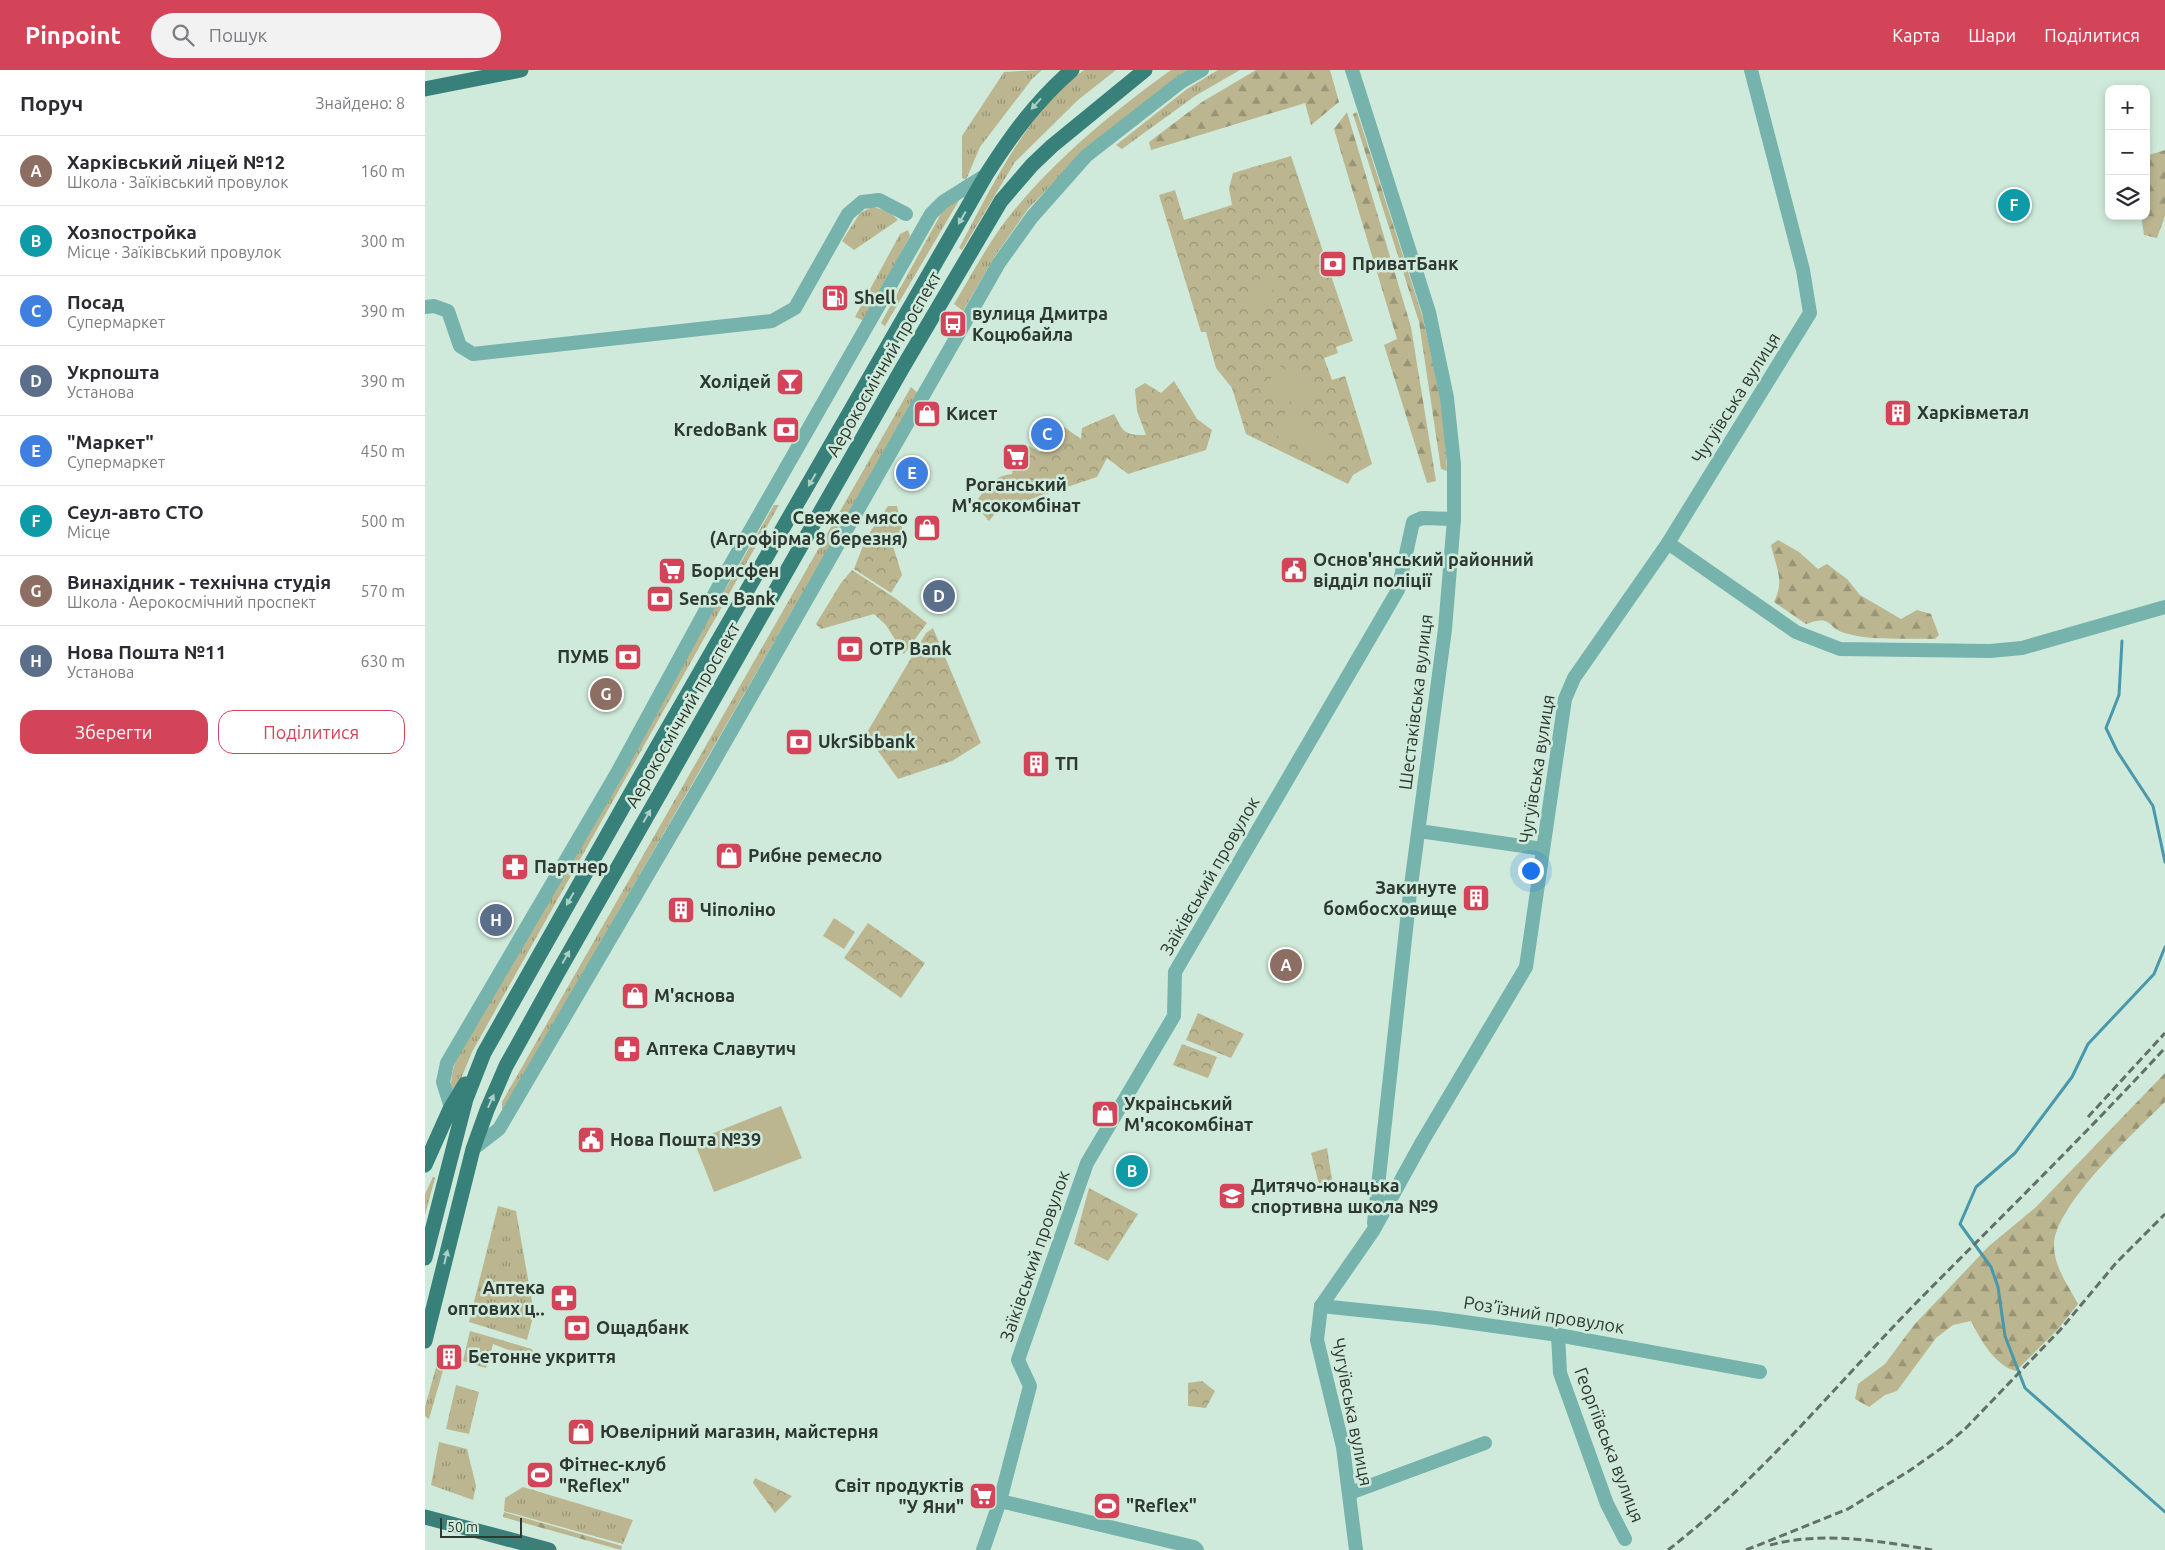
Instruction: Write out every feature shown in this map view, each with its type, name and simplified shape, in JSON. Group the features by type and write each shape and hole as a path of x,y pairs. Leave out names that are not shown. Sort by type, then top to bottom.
{"main road":[{"path":"425,88 521,70"},
{"name":"Аерокосмічний проспект","path":"425,1258 458,1127 484,1053 653,754 986,175 1009,138 1036,103 1072,70"},
{"name":"Аерокосмічний проспект","path":"425,1341 473,1149 487,1110 506,1066 557,974 908,359 997,208 1038,158 1145,70"},
{"path":"425,1165 450,1109 484,1053"},
{"path":"425,1176 432,1171 439,1172 444,1187"},
{"path":"425,1517 549,1550"}],"street":[{"path":"473,1149 499,1129 710,768 999,263 1032,218 1086,156 1181,82 1202,70"},
{"name":"Шестаківська вулиця","path":"1352,70 1429,312 1448,403 1455,464 1454,520 1445,629 1410,893 1373,1231"},
{"name":"Чугуївська вулиця","path":"1356,1550 1343,1447 1317,1340 1321,1306 1373,1231 1422,1142 1525,967 1565,699 1574,678 1668,543 1810,313 1803,270 1751,70"},
{"path":"458,1127 450,1109 443,1082 447,1063 617,773 727,571 920,232 936,208 986,175"},
{"path":"425,307 434,306 448,311 459,346 473,354 772,321 795,308 848,214 862,202 879,200 906,214"},
{"name":"Заїківський провулок","path":"983,1550 1000,1500 1030,1386 1018,1360 1087,1163 1174,1016 1175,972 1398,590 1413,522 1421,518 1454,520"},
{"path":"1668,543 1796,632 1840,649 1990,651 2022,648 2165,607"},
{"path":"1419,831 1543,849"},
{"name":"Роз’їзний провулок","path":"1321,1306 1436,1318 1558,1335 1760,1372"},
{"name":"Георгіївська вулиця","path":"1558,1335 1560,1373 1607,1504 1625,1539"},
{"path":"1350,1493 1485,1443"},
{"path":"1000,1500 1194,1547 1197,1550"}],"green space":[{"path":"1042,70 1032,79 980,147 966,180 962,178 962,136 1004,72"},
{"path":"1084,70 1116,70 1078,100 1015,162 962,250 959,248 998,176 1027,129 1063,88"},
{"path":"1171,70 1193,70 1084,151 1028,209 995,256 963,311 954,304 986,250 1025,197 1084,139"},
{"path":"1218,70 1240,70 1195,96 1122,149 1116,145 1187,89"},
{"path":"1256,70 1330,70 1339,102 1311,125 1305,103 1151,150 1149,142 1202,102"},
{"path":"1347,112 1411,327 1436,481 1427,483 1384,345 1397,339 1334,129"},
{"path":"1357,112 1423,318 1443,410 1447,471 1441,469 1419,322 1353,114"},
{"path":"2165,150 2165,216 2157,238 2144,235 2142,220 2150,220 2150,155"},
{"path":"1291,156 1353,341 1336,347 1338,353 1324,358 1332,380 1345,376 1372,464 1353,475 1348,484 1246,434 1232,388 1216,368 1206,332 1201,332 1159,195 1175,190 1184,220 1232,205 1229,189 1233,173"},
{"path":"961,197 885,326 881,323 943,210"},
{"path":"872,207 888,211 898,220 854,250 842,241 860,213"},
{"path":"908,230 910,236 864,321 855,317 900,234"},
{"path":"1265,270 1280,279 1260,309 1248,301"},
{"path":"1278,365 1321,389 1310,412 1266,388"},
{"path":"1174,381 1197,419 1212,430 1206,450 1128,474 1107,458 1097,477 998,510 989,521 982,513 976,502 987,487 1000,477 1012,474 1014,461 1029,446 1039,452 1056,449 1054,435 1064,427 1081,439 1082,428 1114,414 1126,432 1146,435 1137,411 1135,389 1145,383 1161,393"},
{"path":"911,387 918,393 502,1113 502,1102"},
{"path":"1286,411 1330,435 1320,457 1274,434"},
{"path":"774,505 779,505 472,1052 456,1091 451,1089 455,1063 466,1037"},
{"path":"888,506 897,506 904,537 892,543 902,575 891,593 854,569 866,538"},
{"path":"1778,540 1799,552 1818,569 1827,564 1847,579 1860,595 1901,619 1917,610 1931,614 1939,635 1935,639 1877,638 1845,633 1839,631 1826,621 1821,620 1806,624 1774,602 1779,587 1779,580 1771,545"},
{"path":"852,570 895,598 927,623 904,654 886,625 874,614 821,629 816,624 841,583"},
{"path":"933,628 981,743 952,761 898,779 866,734 926,633"},
{"path":"834,918 855,932 844,949 823,936"},
{"path":"868,923 925,963 901,998 844,958"},
{"path":"1198,1013 1244,1034 1231,1058 1186,1040"},
{"path":"1182,1044 1217,1057 1208,1078 1173,1065"},
{"path":"2165,1073 2165,1102 2117,1149 2082,1189 2058,1228 2054,1245 2056,1261 2078,1304 2058,1329 2016,1371 2001,1364 1995,1358 1971,1321 1953,1325 1936,1338 1897,1391 1885,1395 1869,1407 1855,1399 1858,1384 1885,1364 1914,1325 1989,1246 2036,1207"},
{"path":"781,1106 802,1158 714,1192 694,1141"},
{"path":"1327,1148 1332,1180 1319,1184 1311,1153"},
{"path":"433,1177 435,1178 425,1215 425,1194"},
{"path":"1089,1188 1138,1214 1108,1261 1074,1244"},
{"path":"498,1206 516,1211 534,1313 527,1340 469,1322"},
{"path":"470,1331 532,1349 538,1361 493,1344 486,1368 463,1361"},
{"path":"437,1364 444,1367 429,1419 425,1416 425,1407"},
{"path":"1202,1381 1215,1391 1206,1408 1188,1406 1188,1383"},
{"path":"456,1385 479,1392 469,1434 446,1429"},
{"path":"439,1442 467,1449 476,1486 473,1500 431,1485"},
{"path":"755,1478 792,1496 775,1513 753,1483"},
{"path":"523,1487 633,1520 623,1544 504,1511 505,1498"},
{"path":"504,1512 622,1546 621,1550 503,1517"}],"waterway":[{"path":"2122,641 2119,695 2106,728 2117,751 2153,806 2165,862"},
{"path":"2165,947 2154,974 2088,1044 2072,1077 2015,1153 1976,1187 1960,1224 1991,1267 1998,1287 2005,1336 2025,1388 2165,1512"}],"tram line":[{"path":"425,1515 556,1550"}],"railway":[{"path":"2088,1117 2165,1033"},
{"path":"1668,1550 1735,1493 1766,1462 1917,1302 2165,1048"},
{"path":"1746,1550 1848,1509 1909,1471 1946,1445 1966,1428 2061,1329 2116,1263 2165,1214"},
{"path":"1770,1545 1790,1541 1830,1538 1892,1543 1932,1550"}],"place":[{"name":"Сеул-авто СТО","path":"2014,205"},
{"name":"ПриватБанк","path":"1333,264"},
{"name":"Shell","path":"835,298"},
{"name":"вулиця Дмитра Коцюбайла","path":"953,324"},
{"name":"Холідей","path":"790,382"},
{"name":"Харківметал","path":"1898,413"},
{"name":"Кисет","path":"927,414"},
{"name":"KredoBank","path":"786,430"},
{"name":"Посад","path":"1047,434"},
{"name":"Роганський М'ясокомбінат","path":"1016,457"},
{"name":"\"Маркет\"","path":"912,473"},
{"name":"Свeжee мясо (Агрофірма 8 бeрeзня)","path":"927,528"},
{"name":"Основ'янський районний відділ поліції","path":"1294,570"},
{"name":"Борисфен","path":"672,571"},
{"name":"Укрпошта","path":"939,596"},
{"name":"Sense Bank","path":"660,599"},
{"name":"OTP Bank","path":"850,649"},
{"name":"ПУМБ","path":"628,657"},
{"name":"Винахідник - технічна студія","path":"606,694"},
{"name":"UkrSibbank","path":"799,742"},
{"name":"ТП","path":"1036,764"},
{"name":"Рибне ремесло","path":"729,856"},
{"name":"Партнер","path":"515,867"},
{"name":"Закинуте бомбосховище","path":"1476,898"},
{"name":"Чіполіно","path":"681,910"},
{"name":"Нова Пошта №11","path":"496,920"},
{"name":"Харківський ліцей №12","path":"1286,965"},
{"name":"М'яснова","path":"635,996"},
{"name":"Аптeка Славутич","path":"627,1049"},
{"name":"Украінський М'ясокомбінат","path":"1105,1114"},
{"name":"Нова Пошта №39","path":"591,1140"},
{"name":"Хозпостройка","path":"1132,1171"},
{"name":"Дитячо-юнацька спортивна школа №9","path":"1232,1196"},
{"name":"Аптека оптових ц‥","path":"564,1298"},
{"name":"Ощадбанк","path":"577,1328"},
{"name":"Бетонне укриття","path":"449,1357"},
{"name":"Ювелірний магазин, майстерня","path":"581,1432"},
{"name":"Фітнес-клуб \"Reflex\"","path":"540,1475"},
{"name":"Світ продуктів \"У Яни\"","path":"983,1496"},
{"name":"\"Reflex\"","path":"1107,1506"}]}
